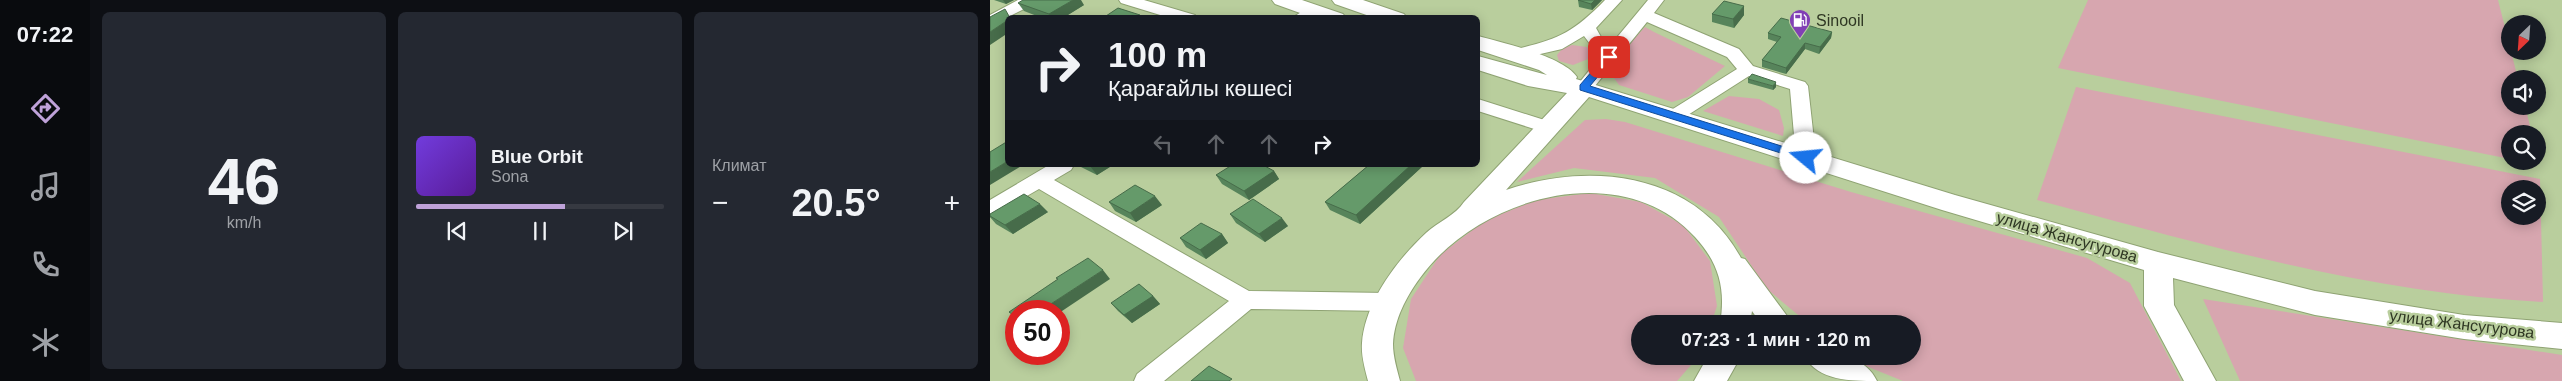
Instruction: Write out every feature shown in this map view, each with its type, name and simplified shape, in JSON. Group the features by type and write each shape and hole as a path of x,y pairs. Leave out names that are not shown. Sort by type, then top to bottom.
{"main road":[{"path":"1282,0 1327,15"},
{"path":"1342,0 1388,15"},
{"name":"улица Жансугурова","path":"1480,44 1547,66 1584,88"},
{"name":"улица Жансугурова","path":"1480,64 1528,79 1584,88 1806,158 2158,263 2315,303 2464,327 2562,336"},
{"path":"1375,372 1380,328 1388,302 1419,256 1462,220 1550,128 1584,88"},
{"path":"1462,220 1513,196 1566,184 1618,185 1666,199 1704,224 1771,315"},
{"path":"1730,261 1739,302 1737,315"},
{"path":"2158,263 2159,306 2200,381"},
{"path":"1710,381 1720,365"},
{"path":"1835,365 1861,381"}],"street":[{"path":"990,20 1030,0"},
{"path":"1127,0 1179,15"},
{"path":"1514,55 1556,45 1588,27 1614,0"},
{"path":"1584,88 1656,0"},
{"path":"1644,15 1733,54 1746,70 1799,86 1806,158"},
{"path":"1588,27 1593,40 1609,57"},
{"path":"1674,116 1746,70"},
{"path":"1480,106 1550,128"},
{"path":"990,210 1061,167"},
{"path":"1039,180 1246,300 1388,302"},
{"path":"1146,381 1246,300"}],"shaded area":[{"path":"2088,0 2498,0 2502,15 2501,60 2513,60 2516,70 2501,70 2501,115 2527,115 2530,125 2501,125 2501,157 2058,68"},
{"path":"1645,27 1725,66 1688,97 1672,102 1619,85 1614,78 1616,58"},
{"path":"1572,45 1587,47 1591,53 1588,59 1573,65 1559,61 1557,55 1562,49"},
{"path":"2076,87 2540,179 2501,180 2501,225 2541,225 2543,302 2415,289 2351,278 2224,250 2037,200"},
{"path":"1729,96 1759,99 1779,110 1784,128 1783,136 1703,111"},
{"path":"1606,119 1625,122 1851,192 2087,258 2130,283 2181,381 1903,381 1863,365 1921,365 1921,315 1798,315 1767,289 1719,217 1655,178 1574,168 1517,182 1585,120"},
{"path":"1590,193 1641,202 1683,225 1710,261 1717,306 1714,315 1631,315 1631,365 1691,365 1677,381 1416,381 1403,348 1411,299 1440,255 1484,221 1536,200"},
{"path":"2203,299 2562,355 2562,381 2240,381"}],"building":[{"path":"1023,0 1073,0 1049,14 1018,3"},
{"path":"1578,0 1595,0 1591,4"},
{"path":"1724,1 1744,6 1733,19 1712,14"},
{"path":"1118,8 1140,15 1108,15"},
{"path":"1005,9 1008,15 1005,15 1005,22 990,32 990,17"},
{"path":"1781,18 1832,32 1820,47 1805,43 1786,68 1762,60 1781,37 1768,33"},
{"path":"1752,74 1776,82 1773,86 1748,79"},
{"path":"1005,143 1005,163 990,172 990,152"},
{"path":"1229,167 1267,167 1274,171 1244,191 1216,175"},
{"path":"1367,167 1409,167 1356,215 1325,202"},
{"path":"1135,185 1155,196 1130,213 1109,202"},
{"path":"1024,194 1040,204 1005,225 990,216 990,214"},
{"path":"1253,199 1282,218 1259,234 1230,214"},
{"path":"1201,223 1222,234 1200,250 1180,238"},
{"path":"1088,258 1103,270 1057,300 1027,300 1058,279 1056,278"},
{"path":"1139,284 1153,296 1124,315 1111,303"},
{"path":"1209,366 1232,379 1229,381 1191,381"}],"place":[{"name":"Sinooil","path":"1800,39"}],"route":[{"path":"1609,57 1584,88 1806,158"}]}
